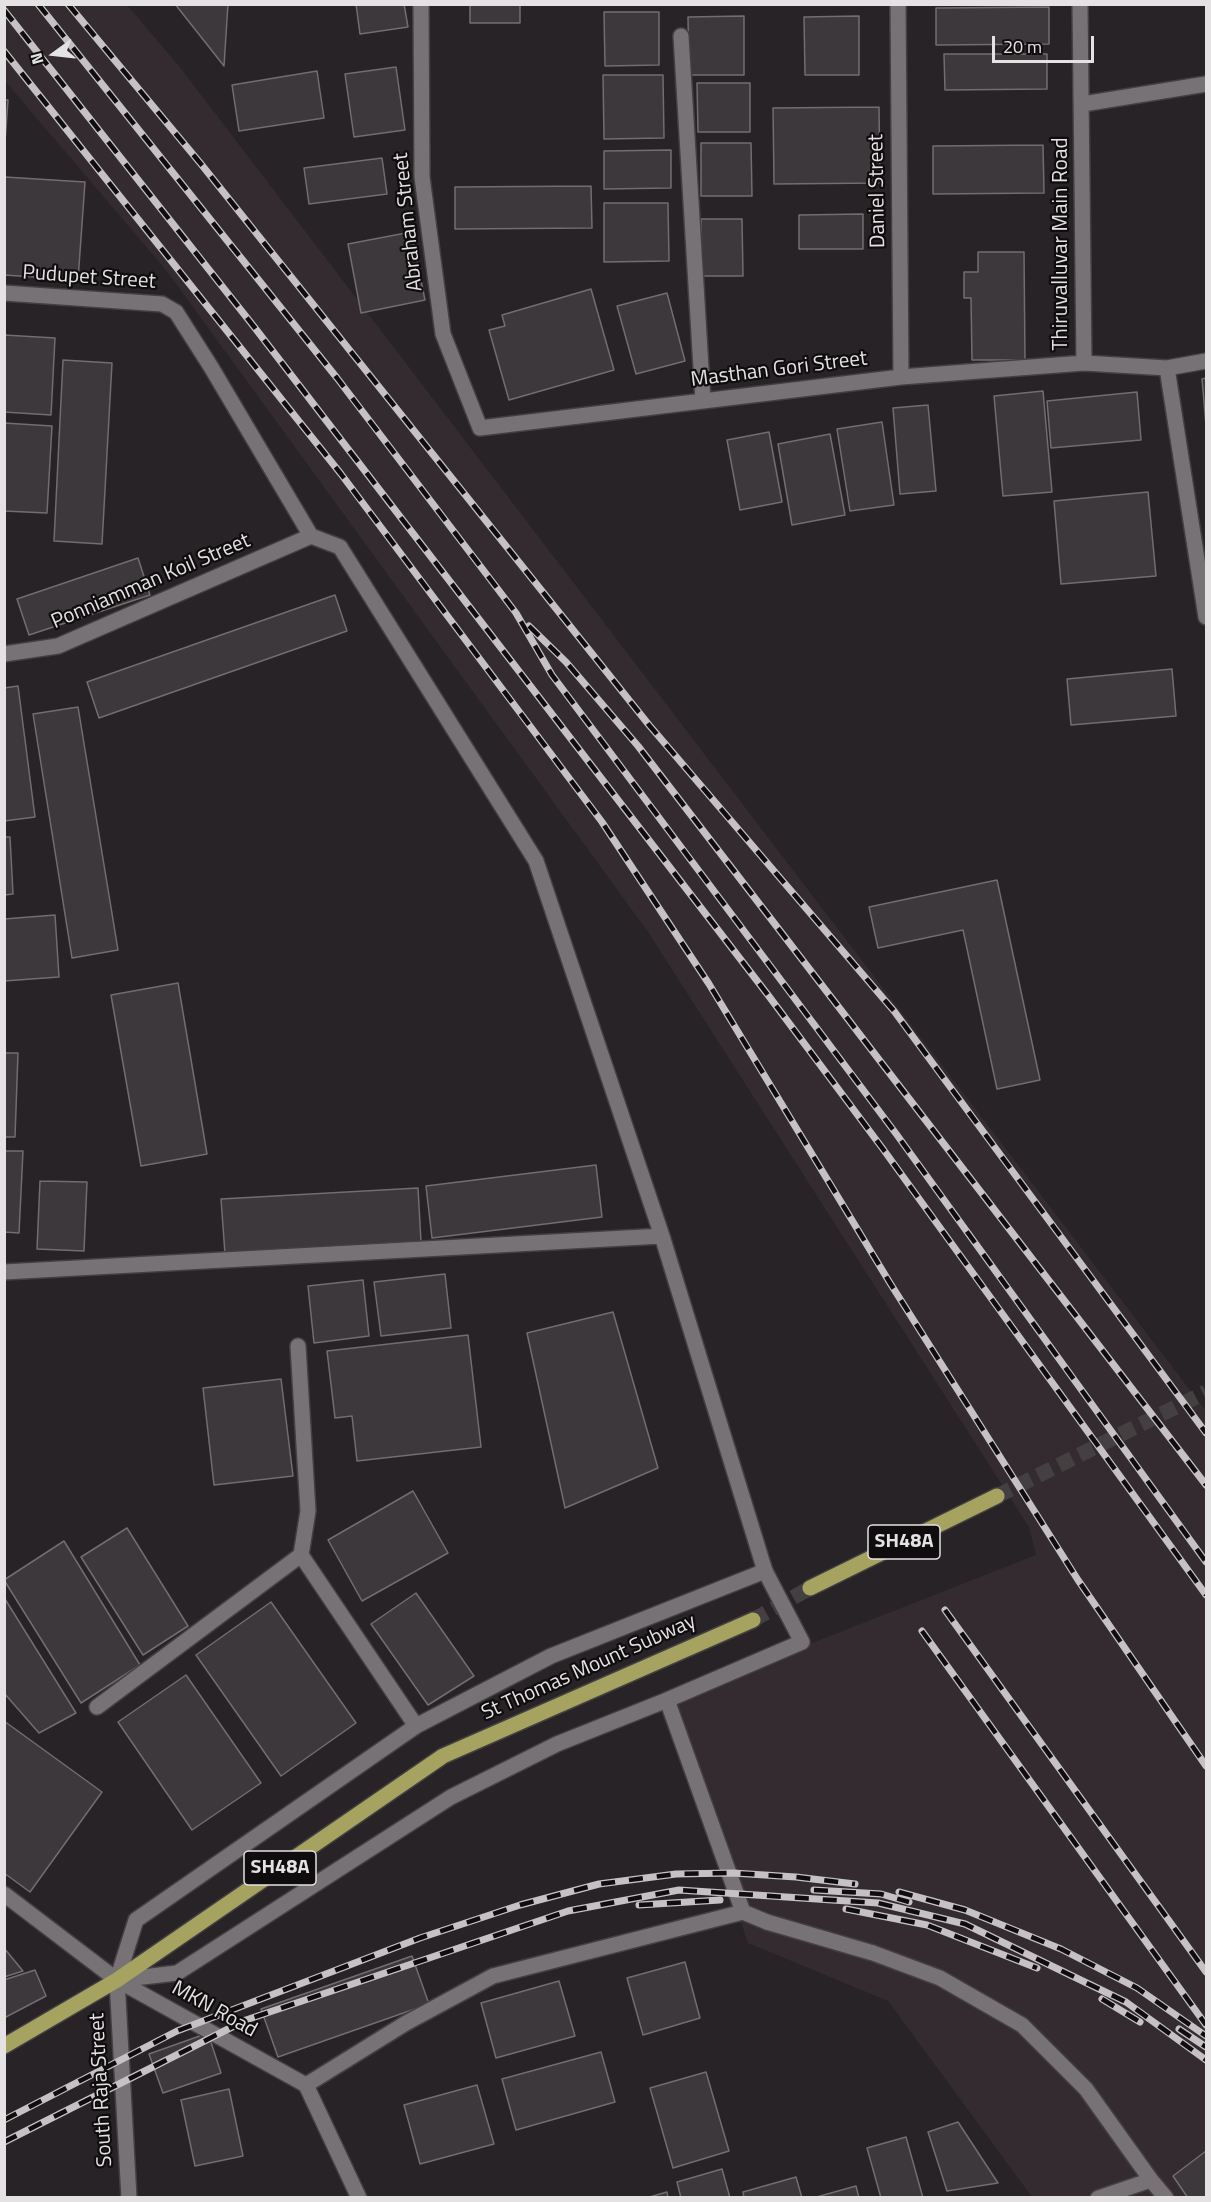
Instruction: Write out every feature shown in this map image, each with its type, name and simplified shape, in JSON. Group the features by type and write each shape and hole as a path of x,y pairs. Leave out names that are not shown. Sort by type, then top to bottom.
{"main road":[{"name":"SH48A","path":"810,1588 997,1496"},
{"name":"St Thomas Mount Subway","path":"117,1980 443,1756 753,1620"},
{"path":"4,2046 117,1980"}],"street":[{"name":"Abraham Street","path":"421,4 422,177 443,334 480,428"},
{"name":"Daniel Street","path":"898,4 901,377"},
{"name":"Thiruvalluvar Main Road","path":"1080,4 1083,104 1084,363 1167,368 1206,361"},
{"path":"681,36 703,401"},
{"path":"1083,104 1206,84"},
{"name":"Pudupet Street","path":"4,293 162,304 176,312 311,536"},
{"name":"Masthan Gori Street","path":"480,428 901,377 1084,363"},
{"path":"1167,368 1206,617"},
{"path":"311,536 340,547 536,861 662,1236 765,1571 802,1642 557,1744 451,1797 177,1973 117,1980 136,1920 416,1726 551,1656 765,1571"},
{"name":"Ponniamman Koil Street","path":"4,654 58,646 311,536"},
{"path":"4,1272 662,1236"},
{"path":"298,1346 308,1511 301,1555 416,1726"},
{"path":"97,1707 301,1555"},
{"path":"667,1700 743,1912"},
{"name":"MKN Road","path":"4,1894 117,1980 306,2085"},
{"path":"359,2198 306,2085 406,2023 493,1976 743,1912 767,1922 873,1953 940,1978 1022,2025 1086,2089 1166,2198"},
{"name":"South Raja Street","path":"117,1980 129,2198"},
{"path":"1098,2198 1151,2180"}],"shaded area":[{"path":"4,5 127,5 179,66 1206,1411 1206,2197 1032,2197 888,2001 748,1943 667,1700 1036,1555 1029,1527 648,932 166,270 5,81"}],"building":[{"path":"175,4 228,4 224,66"},
{"path":"356,4 404,4 408,27 360,34"},
{"path":"470,4 520,4 520,23 470,23"},
{"path":"1049,7 1049,44 936,45 936,8"},
{"path":"604,12 659,12 659,65 605,66"},
{"path":"744,16 744,75 689,75 688,17"},
{"path":"859,16 859,75 805,75 804,17"},
{"path":"944,54 1047,54 1047,89 945,90"},
{"path":"396,67 405,130 354,137 345,74"},
{"path":"317,71 324,118 239,131 232,85"},
{"path":"603,75 663,75 664,138 604,139"},
{"path":"697,83 750,83 750,132 698,132"},
{"path":"4,100 8,100 5,142 4,141"},
{"path":"879,107 880,183 774,184 773,108"},
{"path":"701,143 751,143 752,196 701,196"},
{"path":"1043,145 1044,193 933,194 933,146"},
{"path":"671,150 671,188 604,189 604,151"},
{"path":"382,158 387,194 309,204 304,168"},
{"path":"5,177 85,182 78,280 4,275"},
{"path":"591,186 592,228 455,229 455,187"},
{"path":"604,203 668,203 669,261 604,262"},
{"path":"863,214 863,249 799,249 799,215"},
{"path":"701,219 742,219 743,276 702,276"},
{"path":"411,232 425,300 361,313 348,244"},
{"path":"978,252 1024,252 1025,360 972,360 971,298 964,298 964,272 978,272"},
{"path":"591,289 614,370 509,400 489,330 505,326 502,315"},
{"path":"667,293 685,361 636,374 617,306"},
{"path":"4,335 55,338 51,415 4,412"},
{"path":"63,360 112,363 102,544 54,541"},
{"path":"1206,378 1206,425 1202,379"},
{"path":"1043,391 1052,492 1003,496 994,396"},
{"path":"1137,392 1141,440 1051,448 1047,401"},
{"path":"928,405 936,491 900,494 893,408"},
{"path":"882,422 894,505 850,511 837,429"},
{"path":"4,423 52,426 47,513 4,511"},
{"path":"769,432 782,502 740,510 727,440"},
{"path":"830,434 845,515 792,525 778,444"},
{"path":"1148,492 1156,576 1061,584 1054,501"},
{"path":"138,558 150,595 29,635 17,599"},
{"path":"335,595 347,631 99,718 87,682"},
{"path":"1172,669 1176,716 1071,725 1067,679"},
{"path":"18,686 35,817 4,821 4,688"},
{"path":"78,707 118,950 72,958 33,714"},
{"path":"4,837 10,837 13,894 4,895"},
{"path":"997,880 1040,1080 997,1089 963,930 878,948 869,907"},
{"path":"55,915 59,977 4,981 4,919"},
{"path":"178,983 207,1154 141,1166 111,995"},
{"path":"4,1053 18,1053 15,1137 4,1137"},
{"path":"4,1151 23,1151 19,1233 4,1232"},
{"path":"596,1165 602,1217 432,1238 426,1186"},
{"path":"40,1181 87,1182 84,1251 37,1249"},
{"path":"418,1188 421,1242 225,1254 221,1199"},
{"path":"445,1274 451,1328 381,1336 374,1282"},
{"path":"363,1280 369,1336 314,1343 308,1286"},
{"path":"613,1312 658,1468 565,1508 527,1333"},
{"path":"468,1335 481,1447 357,1461 352,1416 335,1418 327,1351"},
{"path":"281,1379 293,1476 214,1485 203,1388"},
{"path":"413,1491 448,1553 362,1601 328,1540"},
{"path":"127,1528 188,1626 143,1655 81,1557"},
{"path":"64,1541 140,1665 81,1703 4,1580"},
{"path":"416,1593 474,1676 428,1705 371,1624"},
{"path":"5,1599 76,1713 39,1733 4,1693"},
{"path":"271,1602 356,1723 281,1776 196,1655"},
{"path":"186,1675 261,1783 192,1830 118,1722"},
{"path":"4,1721 102,1792 30,1892 4,1873"},
{"path":"4,1948 23,1971 4,1977"},
{"path":"412,1956 429,2004 278,2057 261,2009"},
{"path":"685,1962 700,2018 643,2035 627,1978"},
{"path":"35,1970 46,1996 4,2018 4,1980"},
{"path":"559,1981 575,2036 496,2058 481,2003"},
{"path":"208,2033 221,2073 163,2093 149,2054"},
{"path":"601,2052 615,2102 516,2130 502,2079"},
{"path":"706,2072 729,2151 673,2168 650,2088"},
{"path":"477,2085 494,2144 420,2164 404,2105"},
{"path":"229,2089 243,2156 195,2166 181,2100"},
{"path":"958,2122 998,2183 947,2191 928,2132"},
{"path":"906,2137 923,2198 881,2198 867,2148"},
{"path":"1206,2151 1206,2198 1188,2198 1173,2176"},
{"path":"722,2169 730,2198 681,2198 677,2182"},
{"path":"796,2177 802,2198 744,2198 743,2192"},
{"path":"856,2186 859,2198 813,2198"},
{"path":"667,2192 668,2198 646,2198"}],"tunnel":[{"path":"997,1496 1206,1392"},
{"path":"753,1620 810,1588"}],"railway":[{"path":"38,4 337,378 516,613 552,675 897,1135 1206,1562"},
{"path":"68,4 201,164 649,725 894,1011 1206,1433"},
{"path":"4,10 255,328 768,995 883,1149 1206,1595"},
{"path":"4,51 341,474 602,822 709,984 890,1283 1078,1580 1206,1766"},
{"path":"529,626 566,662 638,746 1206,1485"},
{"path":"945,1610 1206,1972"},
{"path":"922,1631 1206,2025"},
{"path":"4,2120 177,2031 420,1938 520,1905 599,1884 676,1874 733,1873 855,1884"},
{"path":"4,2142 246,2020 568,1911 679,1890 878,1903 965,1924 1126,2002 1206,2060"},
{"path":"814,1890 881,1894 909,1902"},
{"path":"899,1892 965,1910 1061,1949 1137,1988 1206,2036"},
{"path":"639,1905 720,1900"},
{"path":"846,1909 927,1925 1037,1968"},
{"path":"1102,1999 1140,2022"},
{"path":"1179,2029 1206,2047"}]}
